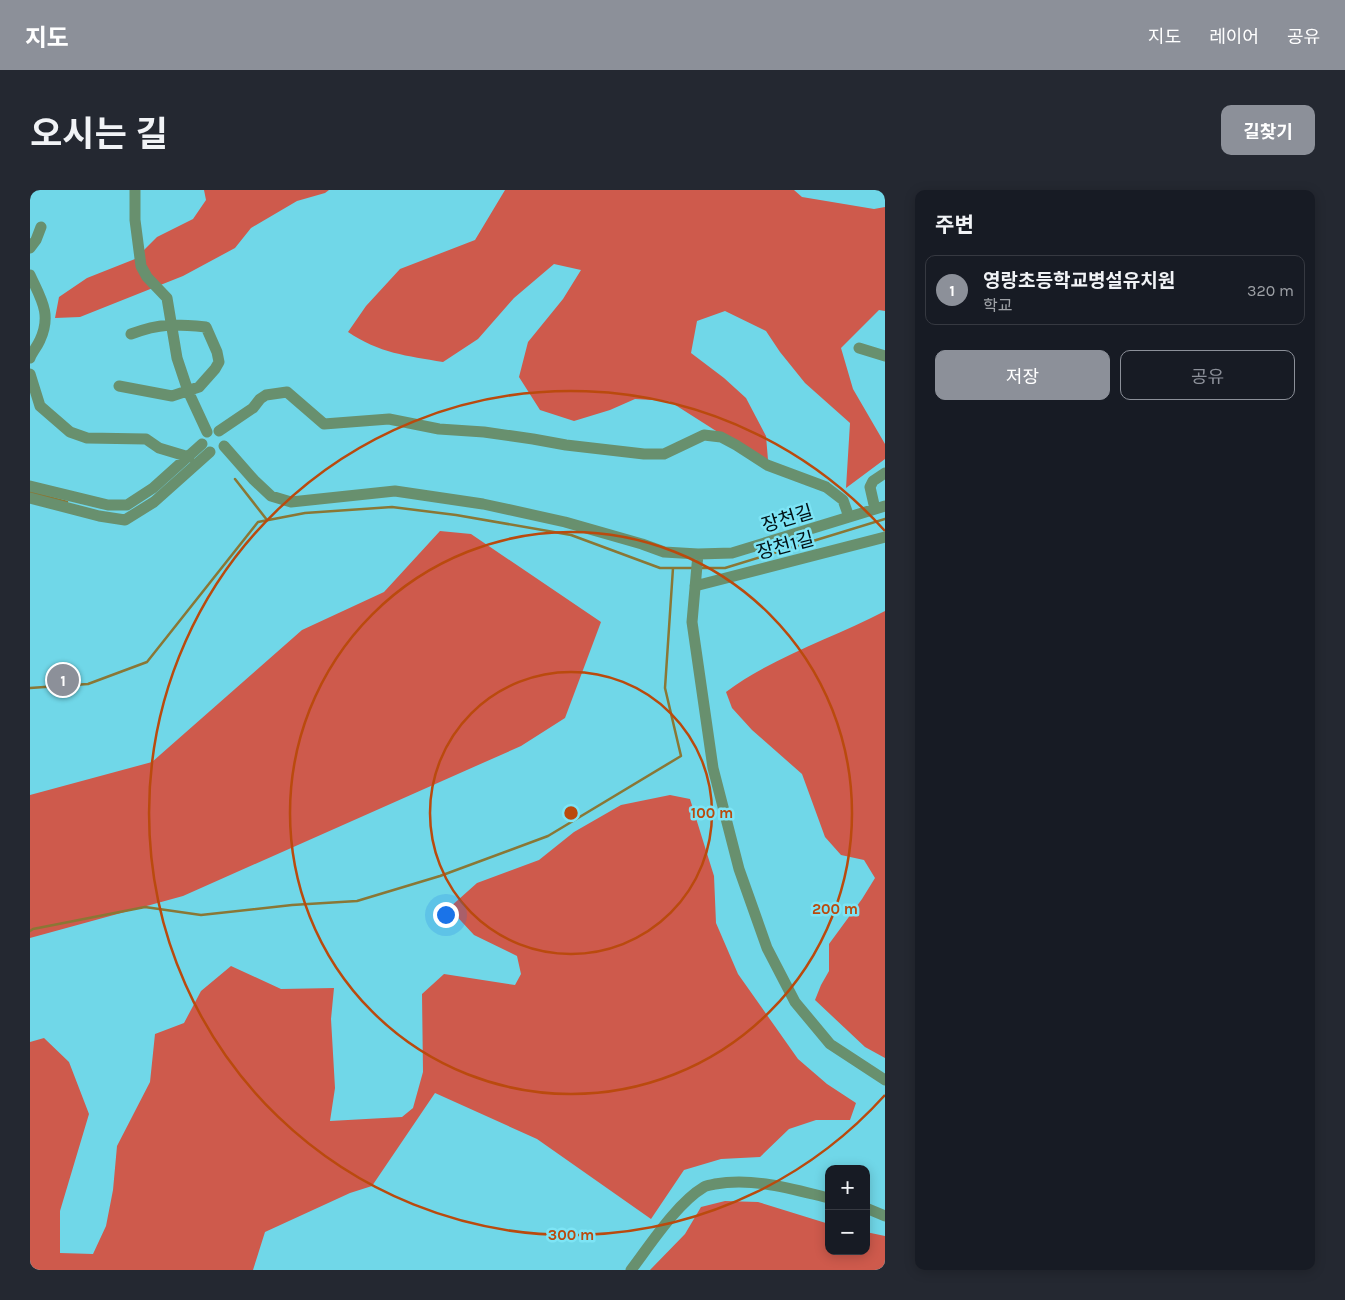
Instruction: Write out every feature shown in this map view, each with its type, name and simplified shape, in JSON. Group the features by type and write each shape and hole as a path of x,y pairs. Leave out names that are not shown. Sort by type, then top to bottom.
{"street":[{"path":"30,486 108,505 127,505 153,488 189,457 206,448 218,452 224,446 224,438 213,431 188,391 177,358 167,298 147,277 141,266 135,220 135,190"},
{"path":"30,248 36,240 41,227"},
{"path":"30,275 45,308 45,314 40,340 30,358"},
{"path":"119,386 172,396 199,387 219,362 217,352 206,327 172,324 151,326 131,334"},
{"path":"859,348 885,356"},
{"path":"30,374 40,406 70,432 87,438 146,439 159,448 189,457"},
{"path":"206,448 203,437 253,408 266,395 287,392 324,424 389,418 439,429 484,432 533,438 566,445 650,454 664,454 704,435 722,437 767,465 826,487 843,500 849,517"},
{"name":"장천길","path":"224,446 271,496 291,502 394,491 482,504 565,522 664,552 698,556 732,553 880,507"},
{"path":"30,498 99,516 125,520 154,502 206,448"},
{"path":"880,507 870,487 873,481 885,473"},
{"name":"장천1길","path":"695,583 885,537"},
{"path":"698,556 692,622 713,768 739,869 767,948 795,1002 830,1044 885,1080"},
{"path":"631,1270 678,1209 705,1186 728,1182 752,1182 825,1197"},
{"path":"870,1210 885,1216"}],"shaded area":[{"path":"204,190 329,190 325,193 297,201 251,228 235,248 183,276 80,317 55,318 59,297 87,278 135,259 157,237 193,219 206,200"},
{"path":"505,190 794,190 802,197 874,209 885,207 885,311 879,310 841,348 853,389 885,444 885,459 846,488 850,423 805,383 766,331 725,311 697,321 691,353 724,378 746,398 766,436 768,460 735,443 669,401 635,399 610,410 574,421 540,410 519,377 528,342 563,299 581,270 554,264 514,298 478,339 443,362 382,349 348,332 366,306 400,269 475,240"},
{"path":"440,531 471,534 601,622 565,718 521,746 183,896 30,938 30,795 152,762 302,630 384,592"},
{"path":"885,611 885,1058 865,1047 815,1000 829,971 829,944 875,878 864,860 841,855 825,837 802,774 752,730 732,708 726,692 763,668"},
{"path":"670,795 690,799 714,876 716,923 738,974 798,1059 827,1084 856,1103 850,1120 816,1120 789,1129 760,1157 721,1159 684,1170 651,1219 537,1139 435,1093 372,1186 350,1193 265,1232 253,1270 30,1270 30,1042 44,1038 69,1062 89,1114 60,1211 60,1253 93,1254 106,1226 113,1190 117,1146 150,1082 155,1034 184,1023 201,991 231,966 281,989 334,988 331,1019 335,1088 330,1121 402,1117 413,1108 423,1072 422,994 444,974 515,985 521,974 517,956 474,935 449,908 477,883 539,860 574,832 621,805"},
{"path":"725,1201 758,1202 825,1223 825,1255 870,1255 870,1233 885,1236 885,1270 650,1270 685,1234 701,1207"}],"waterway":[{"path":"235,479 267,520"},
{"path":"30,492 67,502"},
{"path":"30,688 88,684 147,662 258,522 305,513 392,507 456,515 571,535 660,568 692,568"},
{"path":"700,568 725,568 885,519"},
{"path":"30,931 145,907 201,915 292,905 357,901 440,876 548,836 681,756 665,688 673,568"}],"place":[{"name":"영랑초등학교병설유치원","path":"63,680"}]}
